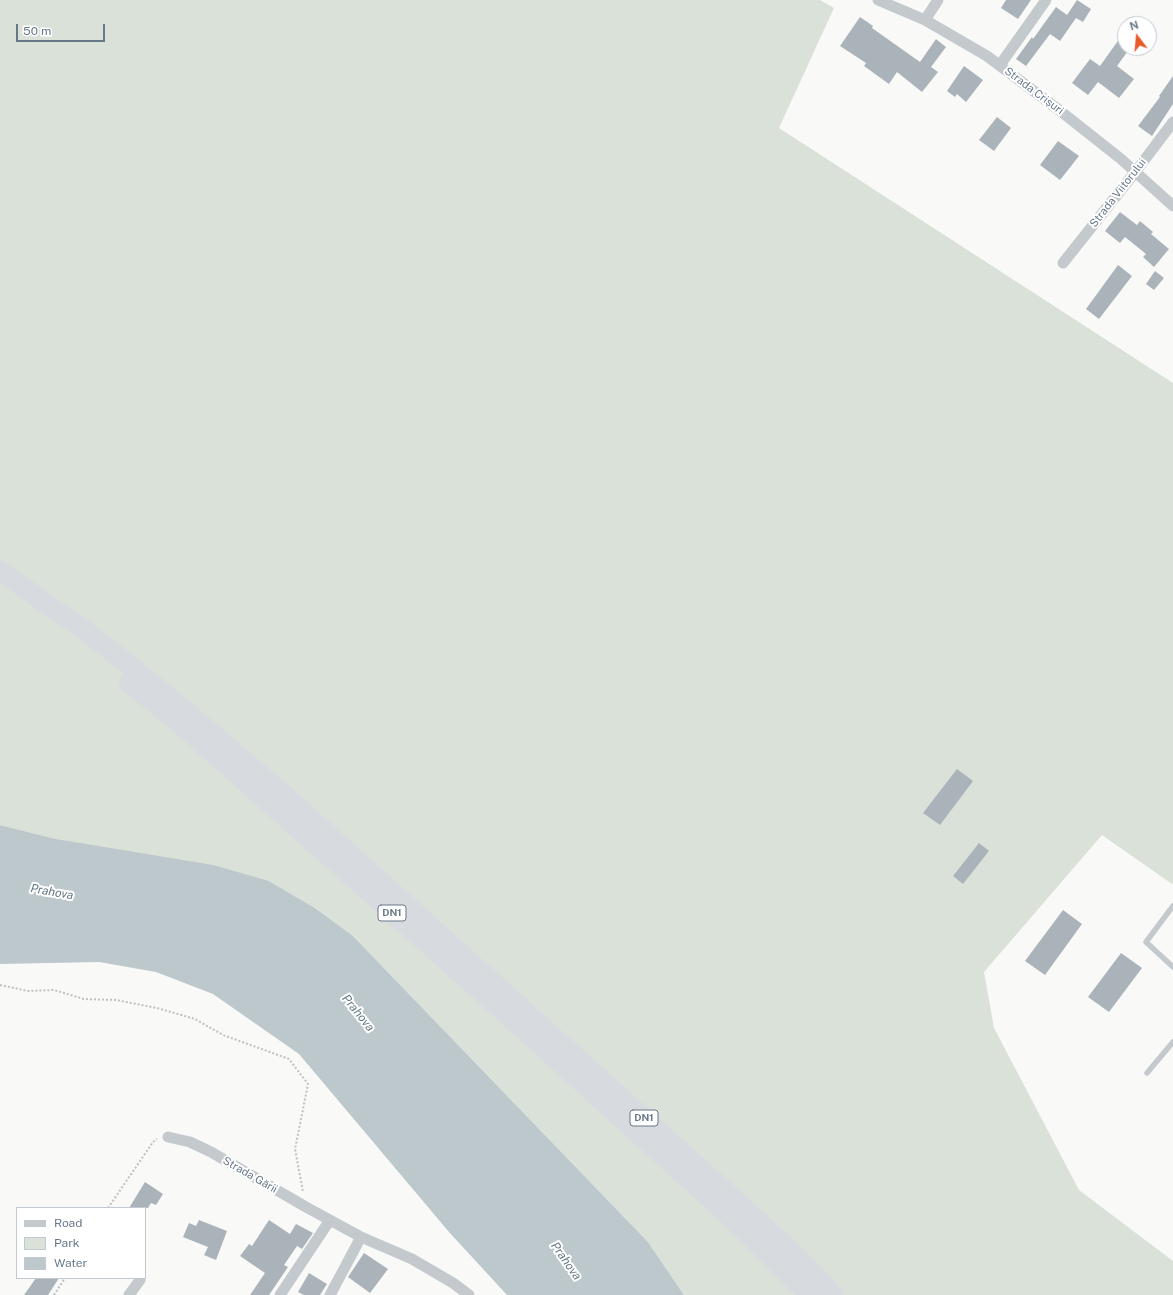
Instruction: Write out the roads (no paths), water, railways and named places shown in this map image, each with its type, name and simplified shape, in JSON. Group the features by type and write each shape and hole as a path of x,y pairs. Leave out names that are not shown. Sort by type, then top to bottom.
{"highway":[{"name":"DN1","path":"0,571 84,630 138,672 274,786 730,1195 781,1242 833,1295"},
{"name":"DN1","path":"0,588 76,642 179,723 412,930 727,1214 809,1295"}],"street":[{"name":"Strada Crișuri","path":"878,0 925,20 988,56 1059,110 1136,172 1173,206"},
{"path":"925,20 938,0"},
{"path":"1000,65 1046,0"},
{"name":"Strada Viitorului","path":"1062,263 1136,172 1173,122"},
{"name":"Strada Gării","path":"168,1137 190,1142 211,1152 361,1237 412,1260 454,1283 469,1295"},
{"path":"280,1295 330,1220"},
{"path":"330,1295 361,1237"},
{"path":"129,1295 140,1280"}],"lane":[{"path":"1173,906 1146,942 1173,968"},
{"path":"1148,1074 1173,1042"}],"water":[{"name":"Prahova","path":"0,825 56,839 213,865 269,881 315,908 353,936 648,1242 684,1295 507,1295 449,1232 299,1054 213,994 156,972 99,962 0,964"}]}
